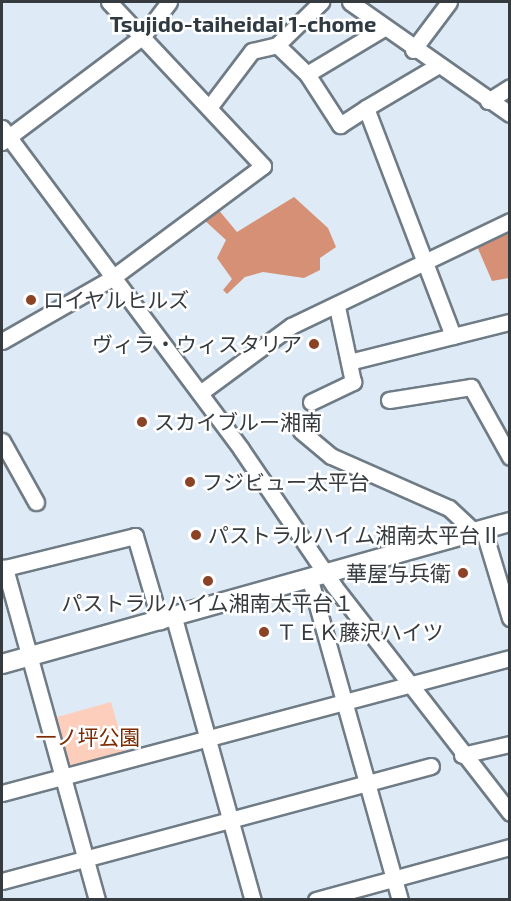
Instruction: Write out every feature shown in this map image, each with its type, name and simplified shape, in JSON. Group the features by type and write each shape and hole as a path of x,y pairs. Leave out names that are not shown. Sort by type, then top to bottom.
{"main road":[{"path":"2,664 480,533 510,522"}],"street":[{"path":"2,341 112,278 263,166 211,105 109,2"},
{"path":"169,2 143,36 4,136 200,393 319,578 410,686 462,756 510,813"},
{"path":"211,105 252,51 277,45 321,2"},
{"path":"350,2 413,50 510,114"},
{"path":"413,50 449,2"},
{"path":"308,74 384,28"},
{"path":"277,45 308,74 339,124 437,66"},
{"path":"488,101 510,87"},
{"path":"366,108 453,336"},
{"path":"200,393 291,326 337,307 425,260 510,221"},
{"path":"311,402 353,382 337,307"},
{"path":"350,362 510,322"},
{"path":"389,400 471,387 510,457"},
{"path":"301,431 331,456 449,508 480,533 510,618"},
{"path":"2,441 36,502"},
{"path":"97,900 5,568 135,536 208,736 254,900"},
{"path":"319,578 344,699 400,900"},
{"path":"2,792 344,699 410,686 510,658"},
{"path":"462,756 510,744"},
{"path":"2,881 431,766"},
{"path":"316,900 510,847"}],"green space":[{"name":"一ノ坪公園","path":"111,702 126,754 65,771 50,719"}],"shaded area":[{"path":"294,197 328,228 336,247 320,258 320,270 304,278 263,272 245,277 227,294 223,290 232,279 217,258 226,240 202,218 217,208 237,232"},
{"path":"509,227 509,278 492,281 476,244"}],"place":[{"name":"ロイヤルヒルズ","path":"31,300"},
{"name":"ヴィラ・ウィスタリア","path":"314,344"},
{"name":"スカイブルー湘南","path":"142,422"},
{"name":"フジビュー太平台","path":"190,482"},
{"name":"パストラルハイム湘南太平台Ⅱ","path":"196,535"},
{"name":"華屋与兵衛","path":"463,573"},
{"name":"パストラルハイム湘南太平台１","path":"208,581"},
{"name":"ＴＥＫ藤沢ハイツ","path":"264,632"}],"district":[{"name":"Tsujido-taiheidai 1-chome","path":"243,24"}]}
